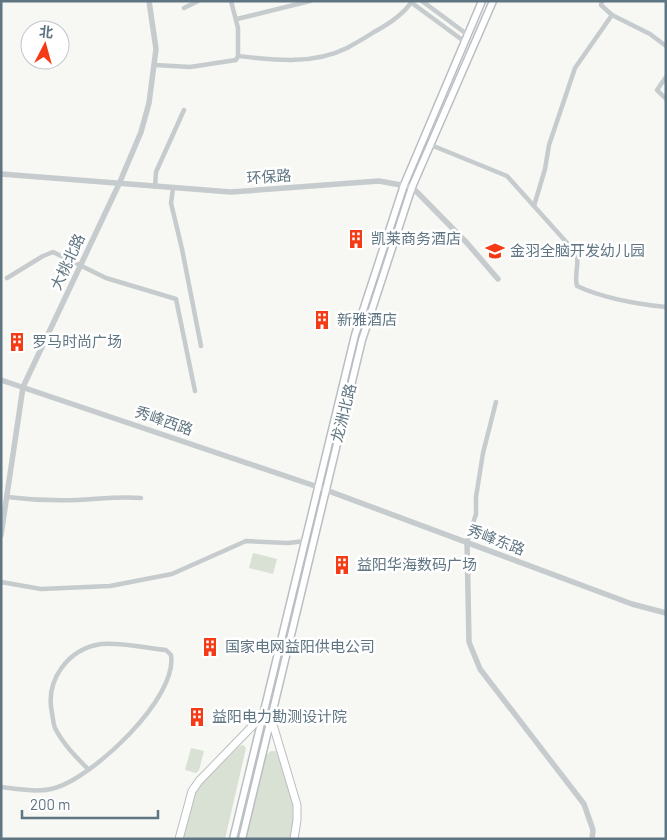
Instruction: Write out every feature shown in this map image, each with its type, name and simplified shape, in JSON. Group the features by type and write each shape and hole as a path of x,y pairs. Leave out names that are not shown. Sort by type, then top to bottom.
{"main road":[{"name":"龙洲北路","path":"242,839 271,718 355,335 404,185 482,1"},
{"name":"龙洲北路","path":"233,839 305,541 322,488 362,340 412,188 493,1"},
{"path":"179,839 192,791 199,781 262,716"},
{"path":"271,718 297,805 298,820 294,839"}],"street":[{"name":"大桃北路","path":"1,534 23,387 119,184 143,125 149,103 156,49 148,1"},
{"path":"184,8 198,1"},
{"path":"155,65 190,67 236,60 238,56 238,28 231,1"},
{"path":"237,19 310,1"},
{"path":"422,1 468,34"},
{"path":"602,1 601,5 612,14 650,34 666,46"},
{"path":"238,56 279,61 320,57 347,48 384,26 412,2 465,42"},
{"path":"534,206 545,169 549,145 575,68 612,14"},
{"path":"666,77 657,90 666,99"},
{"path":"155,187 156,172 184,110"},
{"path":"431,145 507,176 577,254 577,286 634,304 666,307"},
{"name":"环保路","path":"1,174 231,192 380,181 404,185 412,188 467,243 498,279"},
{"path":"174,188 171,203 201,346"},
{"path":"7,278 53,252 106,278 176,299 195,391"},
{"name":"秀峰西路","path":"1,380 322,488"},
{"path":"496,402 483,453 476,497 476,514 467,542 469,642 480,669 584,804 593,830 592,839"},
{"name":"秀峰东路","path":"322,488 632,604 666,613"},
{"path":"7,497 38,501 80,500 120,496 141,498"},
{"path":"1,582 41,589 110,586 172,574 246,541 288,543 305,541"},
{"path":"1,787 28,790 54,788 76,778 117,748 145,717 161,692 172,662 171,655 166,650 102,644 90,647 63,664 56,675 51,690 51,709 55,727 69,748 88,769"}],"shaded area":[{"path":"253,553 277,559 273,574 249,568"},
{"path":"243,745 246,748 225,839 182,839 195,791 203,781"},
{"path":"191,748 204,751 199,770 196,773 185,770"},
{"path":"271,751 276,751 295,807 291,839 246,839 266,755"}],"place":[{"name":"凯莱商务酒店","path":"356,239"},
{"name":"金羽全脑开发幼儿园","path":"495,251"},
{"name":"新雅酒店","path":"322,320"},
{"name":"罗马时尚广场","path":"17,342"},
{"name":"益阳华海数码广场","path":"342,565"},
{"name":"国家电网益阳供电公司","path":"210,647"},
{"name":"益阳电力勘测设计院","path":"197,717"}]}
